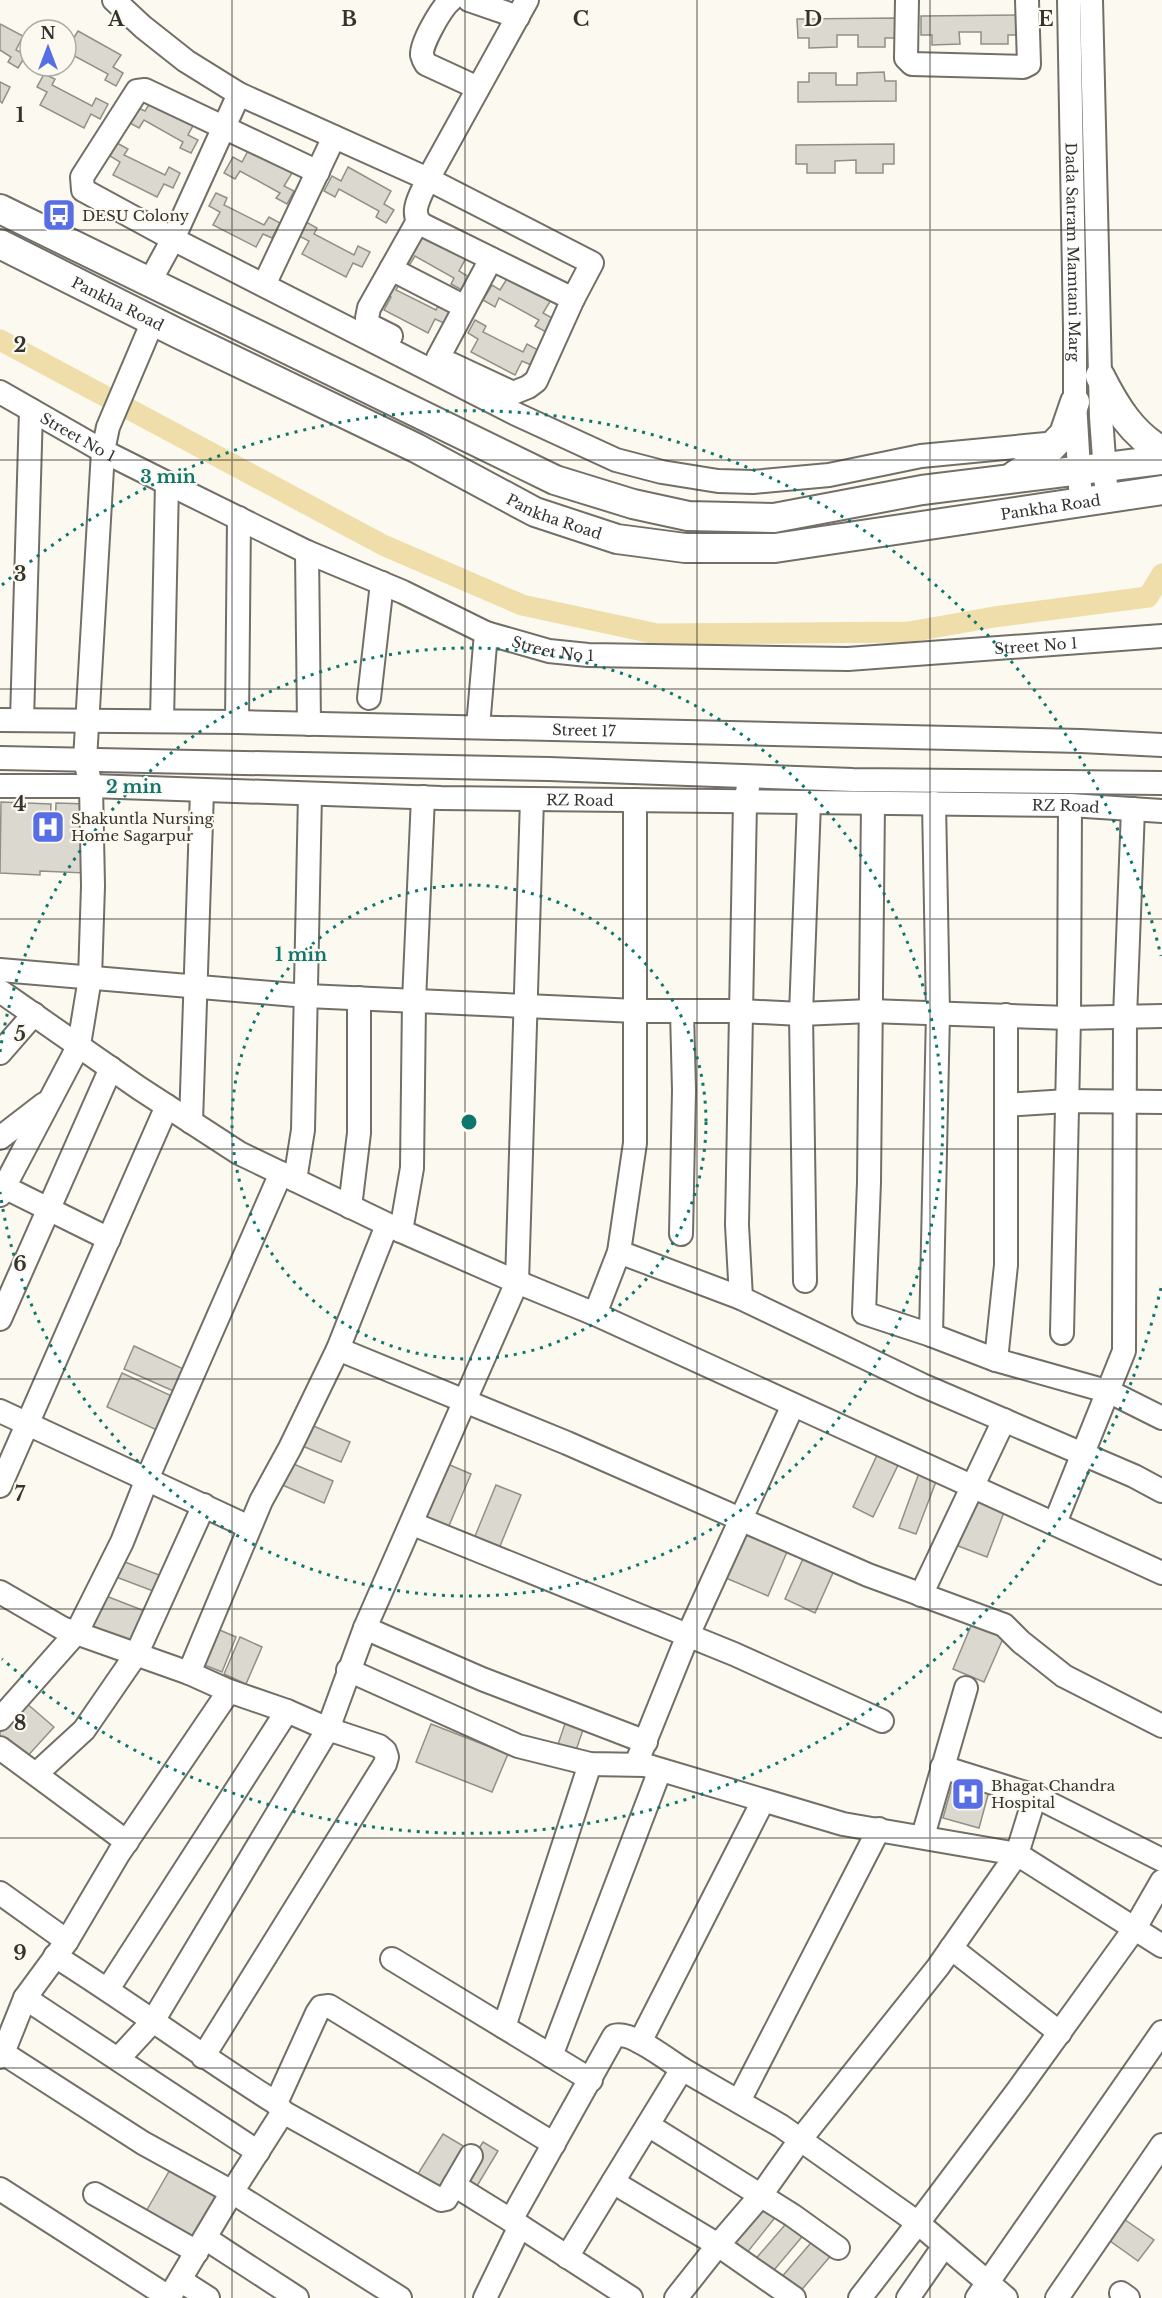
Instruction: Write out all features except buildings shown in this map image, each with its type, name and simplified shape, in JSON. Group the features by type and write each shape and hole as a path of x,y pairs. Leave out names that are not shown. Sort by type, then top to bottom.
{"main road":[{"path":"0,209 555,480 633,504 687,516 774,519 922,490 1162,460"},
{"name":"Pankha Road","path":"0,244 153,321 416,447 535,512 617,538 685,548 775,548 1162,490"},
{"path":"1100,376 1122,414 1148,442 1162,452"},
{"path":"1008,479 1039,460 1057,443 1068,426 1075,402"}],"street":[{"path":"114,0 186,62 239,94 428,179 592,263 536,381 513,393 369,325 367,318 369,308 418,221 415,210 428,179 524,5 470,0"},
{"path":"452,0 445,5 439,15 423,47 422,57 426,64 478,88"},
{"path":"907,0 906,58 912,64 1023,67 1029,64 1027,0"},
{"name":"Dada Satram Mamtani Marg","path":"1070,0 1076,329 1075,402 1090,469 1094,501"},
{"name":"Dada Satram Mamtani Marg","path":"1090,469 1100,376 1091,0"},
{"path":"318,171 154,92 145,90 137,91 81,177 83,190 173,239 516,414 616,460 662,472 718,481 753,482 829,476 921,456 1057,443"},
{"path":"149,283 173,239 239,94"},
{"path":"264,285 334,137"},
{"path":"418,221 573,299"},
{"path":"438,358 491,259"},
{"path":"391,269 465,307"},
{"path":"109,1239 1,1189 80,1045 90,978 93,886 91,786 85,760 103,451 108,428 153,321"},
{"name":"Street No 1","path":"0,392 103,451 307,552 382,583 486,633 549,651 588,656 848,659 1162,636"},
{"path":"11,720 31,410"},
{"path":"162,721 167,483"},
{"path":"237,722 239,519"},
{"path":"307,552 309,723"},
{"path":"369,698 382,583"},
{"path":"478,727 486,633"},
{"name":"Street 17","path":"11,720 309,723 1081,741 1162,745"},
{"path":"0,758 538,769 853,780 1162,783"},
{"path":"741,1298 737,1225 745,802 750,776"},
{"name":"RZ Road","path":"0,786 91,786 532,799 1070,805 1162,811"},
{"path":"191,1122 202,791"},
{"path":"0,1719 77,1632 122,1542 147,1479 288,1176 303,1130 310,794"},
{"path":"189,1673 249,1527 338,1349 394,1228 412,1168 414,1001 423,797"},
{"path":"118,2060 153,2021 328,1729 365,1628 413,1524 517,1282 532,799"},
{"path":"595,1314 619,1251 635,1143 635,800"},
{"path":"805,1281 801,1014 809,803"},
{"path":"873,803 869,1182 864,1313 996,1360 1110,1392 1162,1419"},
{"path":"931,1335 938,1013 934,803"},
{"path":"1062,1333 1069,1018 1070,805"},
{"path":"1055,1523 1125,1351 1125,1017 1133,809"},
{"path":"0,970 307,996 636,1011 741,1011 801,1014 870,1011 1069,1018 1162,1016"},
{"path":"0,991 239,1153 394,1228 595,1314 1162,1573"},
{"path":"350,1207 359,1133 359,998"},
{"path":"681,1234 684,1101 682,1011"},
{"path":"0,1053 34,1014"},
{"path":"996,1360 1006,1265 1006,1015"},
{"path":"0,1319 111,1068"},
{"path":"0,1138 51,1098"},
{"path":"1006,1105 1067,1101 1162,1102"},
{"path":"0,1486 29,1425 167,1106"},
{"path":"619,1251 741,1298 922,1385 1083,1454 1162,1491"},
{"path":"338,1349 567,1443 868,1575 1004,1625 1021,1642 1064,1676 1162,1726"},
{"path":"636,1764 688,1635 793,1405"},
{"path":"0,1411 249,1527"},
{"path":"921,1595 1004,1420"},
{"path":"36,1774 84,1730 137,1653 204,1506"},
{"path":"413,1524 734,1654 882,1721"},
{"path":"0,1592 62,1628 137,1653 229,1691 287,1710 328,1729 379,1746 387,1756 385,1764 203,2057"},
{"path":"365,1628 482,1679 646,1742"},
{"path":"348,1670 518,1746 590,1764 636,1764 843,1824 1017,1854 1162,1946"},
{"path":"923,1836 966,1688"},
{"path":"229,1691 127,1842 61,1948 25,1998 1,2054 143,2143 232,2192 400,2298"},
{"path":"108,1989 287,1710"},
{"path":"0,1748 127,1842"},
{"path":"504,2027 590,1764"},
{"path":"942,1767 1035,1796 1162,1860"},
{"path":"551,2056 660,1770"},
{"path":"676,2298 761,2196 800,2140 951,1948 1017,1854 1035,1796"},
{"path":"640,2042 764,1801"},
{"path":"739,2101 879,1829"},
{"path":"860,2298 1060,2033 1135,1928 1162,1881"},
{"path":"0,1893 108,1989 203,2057 280,2108 441,2200 446,2199 471,2156"},
{"path":"951,1948 1060,2033"},
{"path":"392,1959 591,2080"},
{"path":"25,1998 258,2152"},
{"path":"173,2292 258,2152 280,2108 321,2007 329,2006 554,2144"},
{"path":"983,2291 1162,2032"},
{"path":"485,2298 515,2223 554,2144 614,2036 622,2035 640,2042 682,2069 782,2126 918,2223 944,2246 983,2291 1006,2298"},
{"path":"567,2257 682,2069"},
{"path":"648,2125 761,2196 838,2248"},
{"path":"1057,2298 1162,2145"},
{"path":"613,2182 718,2245 794,2298"},
{"path":"454,2185 631,2298"},
{"path":"0,2189 173,2292 208,2298"},
{"path":"95,2194 201,2245 297,2298"},
{"path":"908,2298 944,2246"}],"waterway":[{"path":"0,340 383,545 522,605 657,634 909,632 994,617 1148,597 1162,574"}],"place":[{"name":"DESU Colony","path":"59,215"},
{"name":"Shakuntla Nursing Home Sagarpur","path":"48,827"},
{"name":"Bhagat Chandra Hospital","path":"968,1794"}]}
